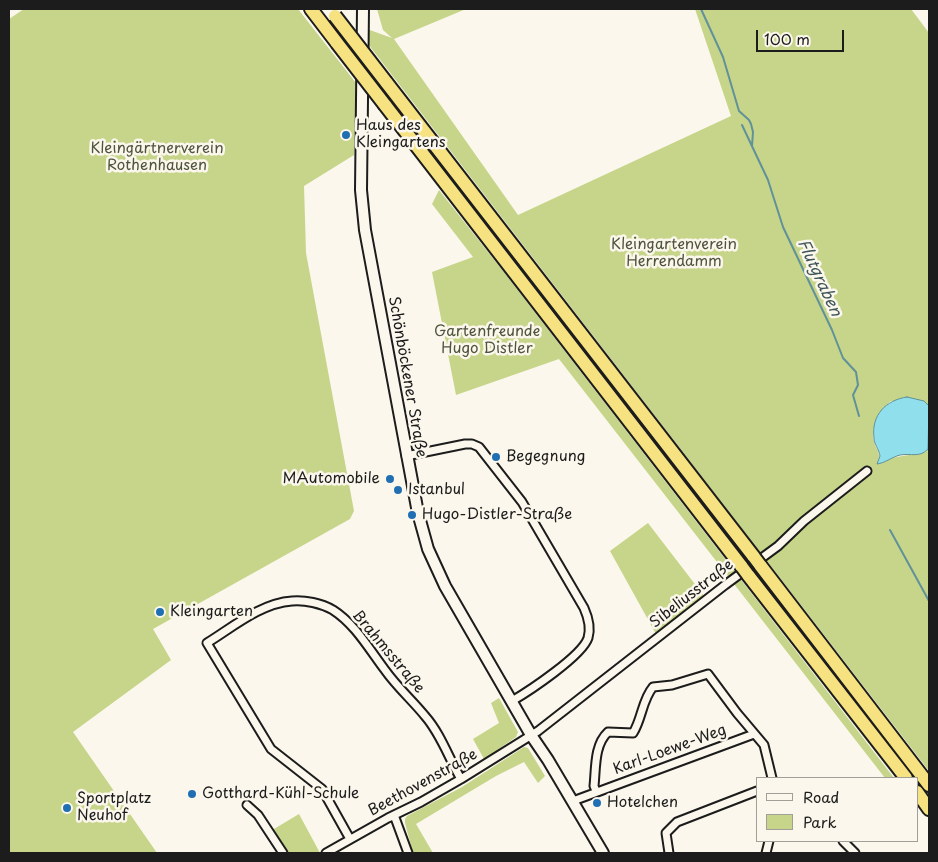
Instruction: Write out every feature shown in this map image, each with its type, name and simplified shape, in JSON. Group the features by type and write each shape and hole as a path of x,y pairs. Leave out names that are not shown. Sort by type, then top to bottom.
{"highway":[{"path":"311,9 905,777"},
{"path":"332,12 929,785"},
{"path":"918,793 929,809"}],"main road":[{"name":"Schönböckener Straße","path":"362,9 361,190 368,246 406,456 428,549 461,616 531,735 604,853"}],"street":[{"path":"406,456 465,444 472,444 486,454 525,508 588,617 588,640 581,649 552,674 512,701"},
{"name":"Sibeliusstraße","path":"531,735 544,727 721,588 778,546 804,521 867,471"},
{"name":"Brahmsstraße","path":"350,839 322,789 272,749 207,643 274,604 301,601 322,605 332,609 352,625 394,682 426,716 460,780"},
{"name":"Karl-Loewe-Weg","path":"596,792 594,786 598,744 602,737 608,732 633,734 638,727 649,692 653,687 672,685 708,674 764,745 772,777"},
{"name":"Karl-Loewe-Weg","path":"573,801 754,734"},
{"name":"Beethovenstraße","path":"326,853 394,814 421,802 460,780 531,735"},
{"path":"670,853 666,832 676,822 756,791"},
{"path":"247,805 258,815 283,853"},
{"path":"394,814 408,853"},
{"path":"845,842 855,853"}],"green space":[{"name":"Kleingärtnerverein Rothenhausen","path":"24,9 298,9 356,83 354,155 304,186 306,253 354,511 350,519 153,629 171,660 73,732 157,853 9,853 9,19"},
{"name":"Kleingartenverein Herrendamm","path":"377,9 466,9 394,39 518,215 731,116 695,9 911,9 929,33 929,406 923,401 891,401 877,419 873,435 879,454 878,464 891,458 926,452 929,445 929,771 368,44 367,29 392,38 383,30"},
{"name":"Gartenfreunde Hugo Distler","path":"439,190 893,777 884,777 559,359 456,395 432,272 473,257 432,204"},
{"path":"648,523 704,596 656,634 610,551"},
{"path":"499,698 518,732 516,737 484,759 473,739 499,723 491,703"},
{"path":"524,747 528,748 545,776 538,783 524,762 496,776 416,824 433,853 413,853 405,823 407,816 462,787"},
{"path":"299,814 320,853 283,853 269,832"}],"water":[{"path":"907,397 924,401 929,406 928,449 915,455 900,455 877,464 880,456 874,440 875,422 881,410 887,405"}],"waterway":[{"name":"Flutgraben","path":"701,9 723,57 739,111 751,124 753,132 752,146"},
{"name":"Flutgraben","path":"742,125 768,180 783,227 832,330 843,358 856,372 858,385 853,395 859,416"},
{"name":"Flutgraben","path":"890,530 929,601"}],"place":[{"name":"Haus des Kleingartens","path":"346,135"},
{"name":"Begegnung","path":"496,457"},
{"name":"MAutomobile","path":"390,479"},
{"name":"Istanbul","path":"398,490"},
{"name":"Hugo-Distler-Straße","path":"412,515"},
{"name":"Kleingarten","path":"160,612"},
{"name":"Gotthard-Kühl-Schule","path":"192,794"},
{"name":"Hotelchen","path":"597,803"},
{"name":"Sportplatz Neuhof","path":"67,808"}]}
